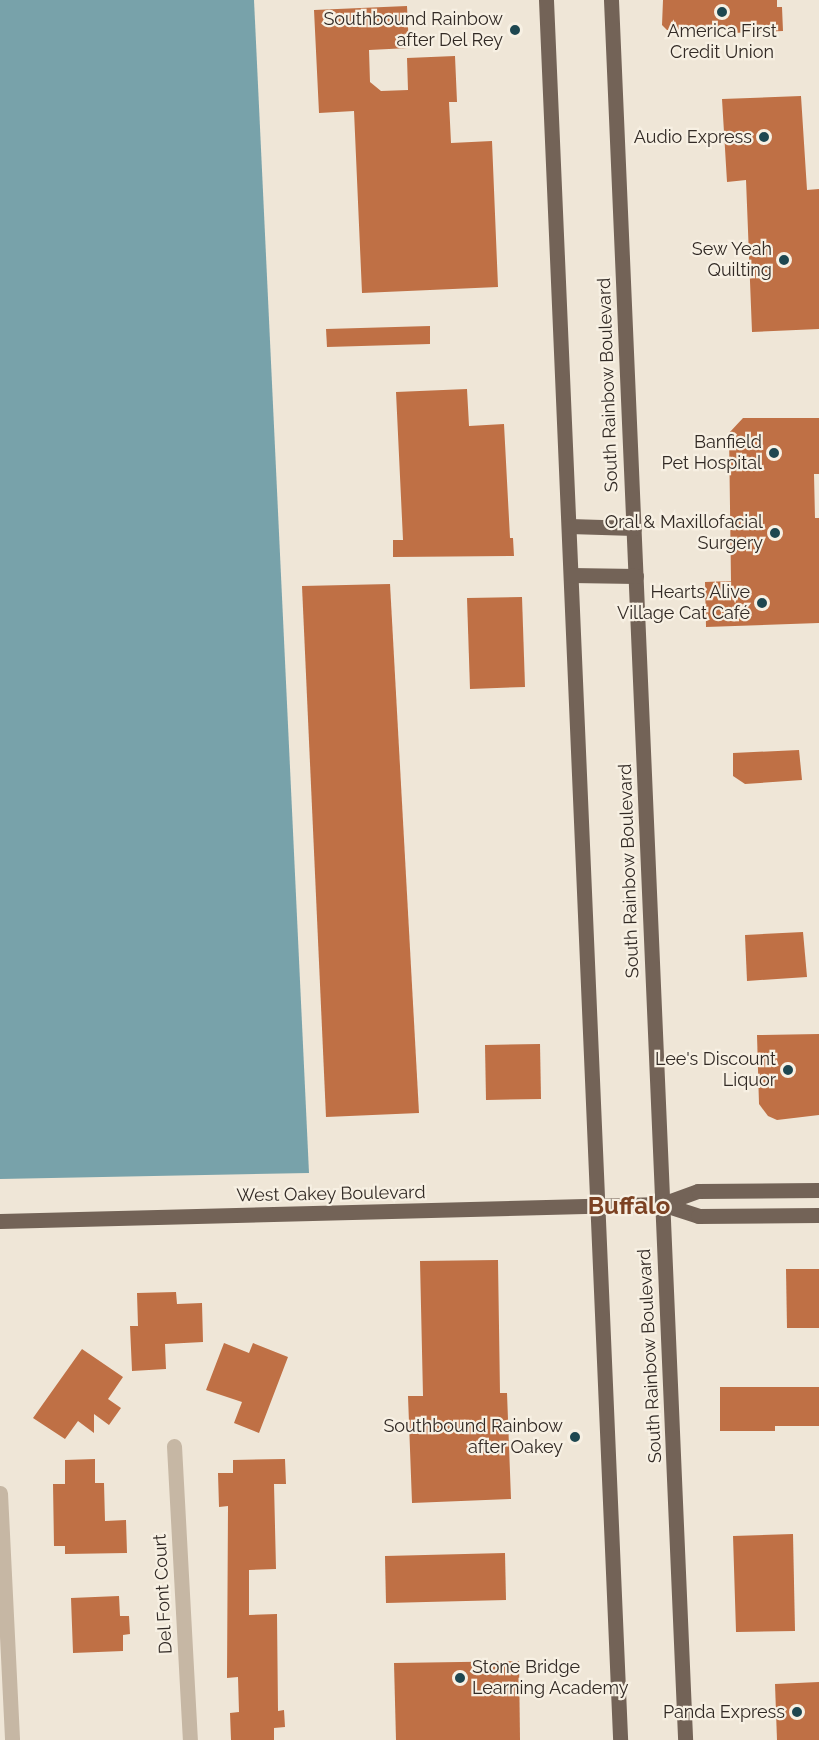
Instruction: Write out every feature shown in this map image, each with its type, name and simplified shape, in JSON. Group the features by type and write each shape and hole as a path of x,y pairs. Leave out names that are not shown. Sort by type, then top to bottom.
{"main road":[{"path":"546,0 620,1740"},
{"name":"South Rainbow Boulevard","path":"611,0 685,1740"},
{"path":"569,526 634,528"},
{"path":"571,575 636,576"},
{"name":"West Oakey Boulevard","path":"0,1221 662,1204 698,1191 819,1190"},
{"name":"West Oakey Boulevard","path":"662,1204 698,1216 819,1215"}],"street":[{"name":"Del Font Court","path":"174,1446 190,1740"},
{"path":"0,1493 12,1740"}],"water":[{"path":"0,0 254,0 309,1173 0,1179"}],"building":[{"name":"America First Credit Union","path":"663,0 777,0 777,7 782,7 783,31 732,33 732,27 667,30 662,25"},
{"path":"407,6 409,48 369,50 370,82 381,91 408,90 407,58 455,56 457,102 449,102 451,143 492,141 498,287 362,293 354,111 319,113 314,10"},
{"path":"801,96 807,190 819,189 819,329 752,332 746,180 727,182 722,99"},
{"path":"430,326 430,344 327,347 326,329"},
{"path":"467,389 469,426 504,424 510,538 513,538 514,556 393,557 393,540 403,540 396,392"},
{"path":"743,418 819,418 819,474 814,474 815,518 819,518 819,623 706,627 705,582 731,581 729,433"},
{"path":"390,584 419,1113 326,1117 302,586"},
{"path":"522,597 525,687 470,689 467,598"},
{"path":"799,750 802,780 745,784 733,776 733,753"},
{"path":"803,932 807,977 747,981 745,935"},
{"name":"Lee's Discount Liquor","path":"819,1034 819,1115 777,1120 768,1116 759,1104 757,1035"},
{"path":"540,1044 541,1099 486,1100 485,1045"},
{"path":"498,1260 500,1393 507,1393 511,1499 412,1503 408,1396 423,1396 420,1261"},
{"path":"786,1269 819,1269 819,1328 787,1328"},
{"path":"176,1292 177,1304 202,1303 203,1342 165,1344 166,1369 132,1371 130,1326 138,1326 137,1293"},
{"path":"224,1343 249,1353 253,1343 288,1357 259,1433 234,1423 242,1402 206,1390"},
{"path":"82,1349 123,1377 108,1399 121,1408 109,1425 94,1414 94,1433 78,1421 65,1439 33,1418"},
{"path":"720,1387 819,1387 819,1426 775,1426 775,1431 720,1431"},
{"path":"95,1459 95,1483 104,1483 105,1521 126,1520 127,1553 65,1554 65,1546 54,1546 53,1484 65,1484 65,1460"},
{"path":"285,1459 286,1484 274,1484 276,1569 249,1570 249,1615 277,1614 278,1711 284,1710 285,1727 274,1728 274,1740 231,1740 230,1713 239,1712 238,1677 227,1678 228,1506 219,1507 218,1473 233,1473 233,1460"},
{"path":"793,1534 795,1631 736,1632 733,1536"},
{"path":"505,1553 506,1600 386,1603 385,1556"},
{"path":"119,1596 120,1616 129,1616 130,1634 123,1635 123,1651 73,1653 71,1598"},
{"path":"519,1661 520,1740 396,1740 394,1663"},
{"name":"Panda Express","path":"819,1682 819,1740 777,1740 775,1684"}],"place":[{"name":"America First Credit Union","path":"722,12"},
{"name":"Southbound Rainbow after Del Rey","path":"515,30"},
{"name":"Audio Express","path":"764,137"},
{"name":"Sew Yeah Quilting","path":"784,260"},
{"name":"Banfield Pet Hospital","path":"774,453"},
{"name":"Oral & Maxillofacial Surgery","path":"775,533"},
{"name":"Hearts Alive Village Cat Café","path":"762,603"},
{"name":"Lee's Discount Liquor","path":"788,1070"},
{"name":"Southbound Rainbow after Oakey","path":"575,1437"},
{"name":"Stone Bridge Learning Academy","path":"460,1678"},
{"name":"Panda Express","path":"797,1712"}],"district":[{"name":"Buffalo","path":"629,1206"}]}
